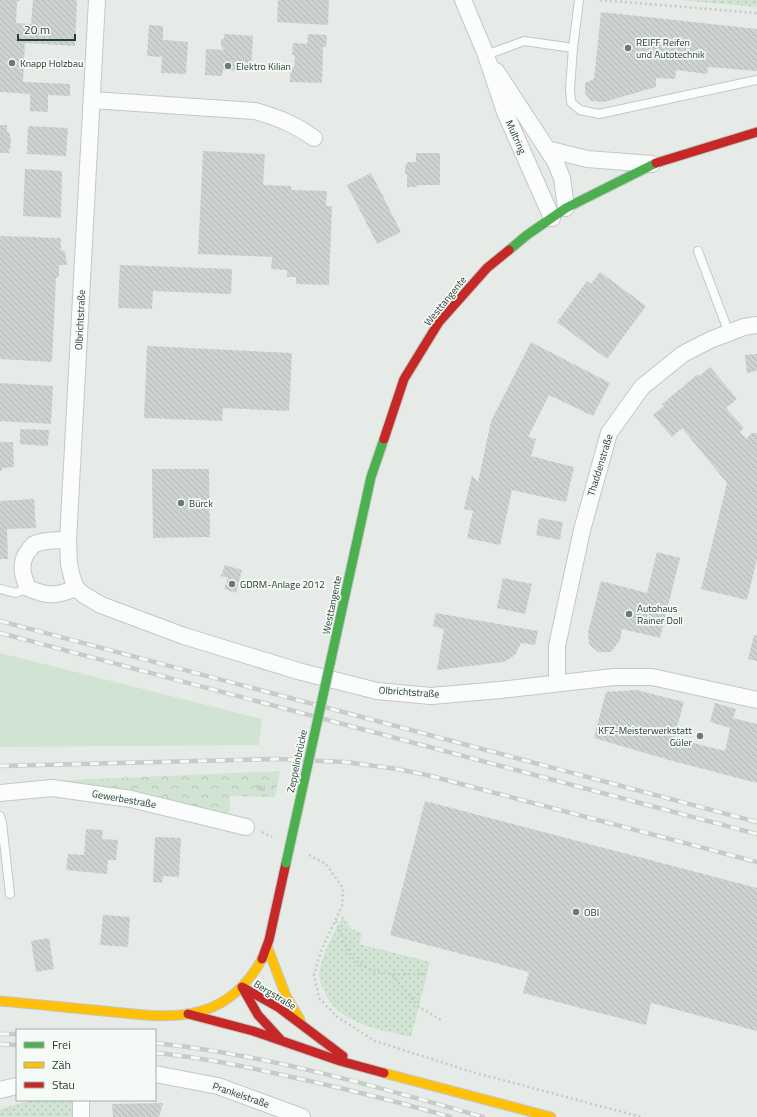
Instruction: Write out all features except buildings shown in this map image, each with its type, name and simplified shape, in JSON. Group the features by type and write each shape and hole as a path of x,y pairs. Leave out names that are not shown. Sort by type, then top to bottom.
{"main road":[{"name":"Westtangente","path":"330,664 371,477 404,379 439,322 487,268 527,235 566,208 652,164 757,132"},
{"name":"Zeppelinbrücke","path":"267,946 330,664"},
{"path":"0,1001 145,1015 188,1014 216,1006 242,987 259,966 267,946"},
{"path":"267,946 286,996 302,1025"},
{"name":"Bergstraße","path":"242,987 278,1007 354,1064"},
{"name":"Bergstraße","path":"242,987 255,1011 282,1042 354,1064 551,1117"},
{"path":"188,1014 252,1031 282,1042"}],"street":[{"name":"Olbrichtstraße","path":"97,0 68,540 69,564 76,588 84,595 101,605 184,636 298,671 376,691 431,696 614,677 652,677 757,700"},
{"name":"Multring","path":"463,0 486,55 505,112 552,218"},
{"name":"Multring","path":"486,55 555,162 562,178 566,208"},
{"path":"92,100 255,111 278,117 296,126 314,138"},
{"path":"548,149 587,159 652,164"},
{"name":"Thaddenstraße","path":"556,683 558,638 582,530 609,433 642,387 683,354 710,340 744,327 757,325"},
{"path":"68,540 50,540 33,545 23,561 22,568 24,580 28,588 41,594 62,594 76,588"},
{"name":"Gewerbestraße","path":"0,793 52,788 131,799 246,826"},
{"name":"Prankelstraße","path":"156,1074 218,1086 302,1117"},
{"path":"0,1090 16,1086"},
{"path":"81,1101 81,1117"}],"lane":[{"path":"579,0 573,48 570,102 580,110 599,114 757,80"},
{"path":"486,55 524,41 573,48"},
{"path":"698,251 729,333"},
{"path":"0,589 16,593 28,588"},
{"path":"0,816 10,894"}],"path":[{"path":"600,0 757,13"},
{"path":"342,906 321,951 314,975 319,998 336,1016 375,1041 469,1071 641,1117"},
{"path":"335,920 344,941 355,960 374,971 391,974 428,974"},
{"path":"391,974 419,1007 441,1020"}],"green space":[{"path":"679,0 757,0 757,7"},
{"path":"0,653 262,719 259,745 0,747"},
{"path":"280,771 275,797 230,796 230,809 228,813 214,812 50,781"},
{"path":"343,916 351,929 362,933 359,944 430,962 411,1037 373,1028 348,1018 330,1001 320,979 320,967 325,952"},
{"path":"29,1101 70,1101 78,1107 77,1117 0,1117 0,1109"}],"railway":[{"path":"0,621 757,822"},
{"path":"0,633 757,834"},
{"path":"0,766 278,759 345,762 397,769 427,775 757,862"},
{"path":"0,1034 16,1034"},
{"path":"156,1043 238,1055 320,1073 483,1117"},
{"path":"0,1044 16,1045"},
{"path":"156,1053 205,1059 255,1069 369,1095 450,1117"}],"traffic: fast":[{"path":"509,250 527,235 566,208 656,163"},
{"path":"330,664 371,477 384,439"},
{"path":"286,863 330,664"}],"traffic: slow":[{"path":"267,946 286,996 300,1020"},
{"path":"0,1001 140,1015 165,1016 189,1014 211,1008 229,998 251,976 262,959"},
{"path":"384,1073 551,1117"}],"traffic: jam":[{"path":"656,163 757,132"},
{"path":"384,439 404,379 439,322 487,268 509,250"},
{"path":"262,959 269,940 286,863"},
{"path":"242,987 278,1007 343,1056"},
{"path":"242,987 258,1015 280,1039"},
{"path":"188,1014 253,1031 340,1061 384,1073"}],"place":[{"name":"REIFF Reifen und Autotechnik","path":"628,48"},
{"name":"Knapp Holzbau","path":"12,63"},
{"name":"Elektro Kilian","path":"228,66"},
{"name":"Bürck","path":"181,503"},
{"name":"GDRM-Anlage 2012","path":"232,584"},
{"name":"Autohaus Rainer Doll","path":"629,614"},
{"name":"KFZ-Meisterwerkstatt Güler","path":"700,736"},
{"name":"OBI","path":"576,912"}]}
